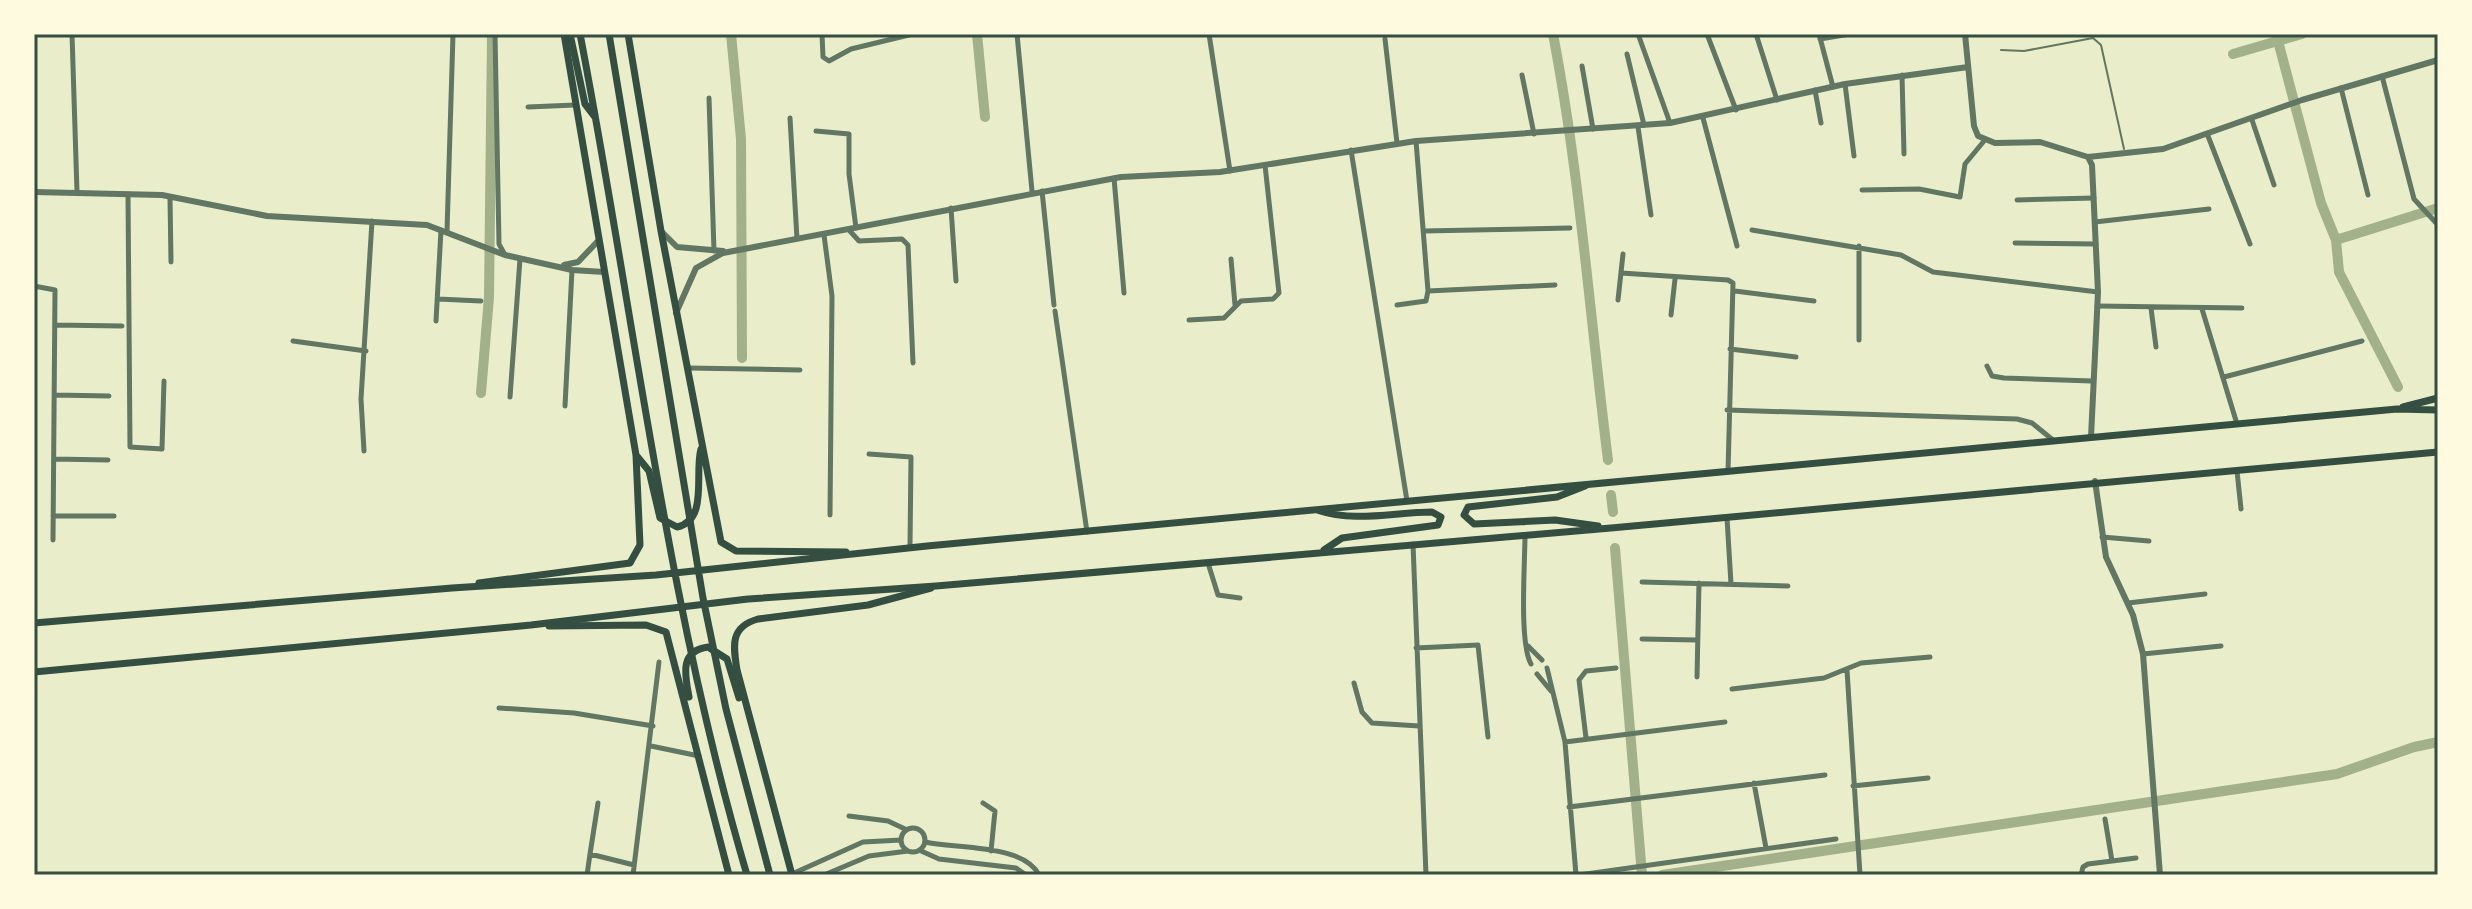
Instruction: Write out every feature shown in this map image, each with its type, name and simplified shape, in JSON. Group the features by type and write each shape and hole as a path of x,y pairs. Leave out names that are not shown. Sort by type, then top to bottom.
{"main road":[{"path":"452,588 630,563 640,545 636,455 575,105 567,34"},
{"path":"567,34 585,104 597,119"},
{"path":"580,34 703,711 747,875"},
{"path":"609,34 703,598 758,836 770,875"},
{"path":"628,34 718,535 730,550 864,552"},
{"path":"2397,409 2438,398"},
{"path":"34,623 452,588 656,575 910,547 2053,440 2397,409 2438,410"},
{"path":"636,455 649,471 660,518 677,527 690,522 696,511 697,464 702,447"},
{"path":"34,672 531,625 748,599 936,586 1525,535 2437,452"},
{"path":"1588,484 1557,497 1468,507 1464,515 1474,524 1575,520 1604,528"},
{"path":"1315,510 1348,516 1432,512 1441,517 1438,525 1342,538 1322,552"},
{"path":"754,743 733,641 742,623 878,603 936,586"},
{"path":"531,625 646,625 666,632 729,875"},
{"path":"699,753 684,672 688,657 700,648 716,649 727,659 792,874"}],"street":[{"path":"72,34 77,192"},
{"path":"436,321 444,230 453,34"},
{"path":"495,34 499,244 503,254"},
{"path":"822,34 823,57 829,61 851,49 913,34"},
{"path":"1017,34 1032,191"},
{"path":"1209,34 1230,171"},
{"path":"1638,34 1670,123"},
{"path":"1707,34 1736,110"},
{"path":"1756,34 1777,100"},
{"path":"1833,87 1819,37 1850,34"},
{"path":"1965,34 1974,126 1984,141"},
{"path":"1385,39 1397,143"},
{"path":"1627,54 1641,126 1651,215"},
{"path":"1984,141 2040,142 2088,157 2163,149 2208,136 2302,100 2438,60"},
{"path":"1582,66 1594,130"},
{"path":"661,231 677,247 729,251 824,235 1032,191 1114,178 1230,171 1416,141 1670,123 1845,84 1968,67"},
{"path":"1522,75 1534,134"},
{"path":"1902,75 1904,154"},
{"path":"2381,75 2414,199 2438,225"},
{"path":"1845,84 1854,156"},
{"path":"2341,88 2368,195"},
{"path":"1815,90 1821,123"},
{"path":"709,98 714,251"},
{"path":"528,107 575,105"},
{"path":"790,118 797,239"},
{"path":"1703,118 1737,246"},
{"path":"2252,120 2274,185"},
{"path":"816,131 849,134 853,229 859,241 902,239 908,245 913,363"},
{"path":"2208,136 2250,244"},
{"path":"1397,305 1421,304 1426,301 1428,291 1416,141"},
{"path":"1862,190 1919,189 1960,197 1964,191 1965,164 1984,141"},
{"path":"1351,150 1407,501"},
{"path":"2088,157 2092,165 2098,292 2091,437"},
{"path":"1189,320 1224,318 1241,301 1273,299 1279,293 1265,164"},
{"path":"1114,178 1124,293"},
{"path":"1042,191 1055,308 1087,532"},
{"path":"34,192 170,197 267,216 372,221 444,230 520,259 560,265 572,270 604,272"},
{"path":"128,194 130,447 162,449 164,381"},
{"path":"170,197 171,262"},
{"path":"2017,200 2094,198"},
{"path":"951,208 956,281"},
{"path":"2095,222 2209,209"},
{"path":"364,451 361,399 372,221"},
{"path":"1423,231 1570,228"},
{"path":"1752,230 1909,257 1933,272 2098,292"},
{"path":"824,235 832,296 830,515"},
{"path":"560,265 578,262 598,241"},
{"path":"2015,243 2096,244"},
{"path":"1859,246 1859,340"},
{"path":"676,313 696,268 729,251"},
{"path":"1618,300 1623,254"},
{"path":"510,397 520,259"},
{"path":"1231,259 1235,305"},
{"path":"565,406 572,270"},
{"path":"1621,273 1675,279 1728,280 1735,291 1727,410 1728,472"},
{"path":"1671,315 1675,279"},
{"path":"1428,291 1555,285"},
{"path":"34,286 55,290 53,540"},
{"path":"1735,291 1814,301"},
{"path":"438,299 481,301"},
{"path":"2097,306 2242,308"},
{"path":"2151,308 2156,347"},
{"path":"2202,309 2237,424"},
{"path":"55,325 122,326"},
{"path":"293,341 366,351"},
{"path":"2224,377 2362,341"},
{"path":"1730,349 1796,357"},
{"path":"1987,366 1992,376 2004,378 2092,381"},
{"path":"688,368 800,370"},
{"path":"55,395 109,396"},
{"path":"1727,410 2017,419 2032,423 2053,440"},
{"path":"869,454 911,457 910,547"},
{"path":"54,459 108,460"},
{"path":"2236,470 2241,509"},
{"path":"2095,481 2106,557 2128,603 2143,654 2160,875"},
{"path":"53,516 114,516"},
{"path":"1727,517 1731,584"},
{"path":"1525,535 1531,664"},
{"path":"2101,537 2149,541"},
{"path":"1413,544 1426,875"},
{"path":"1208,562 1218,595 1240,598"},
{"path":"1642,582 1788,586"},
{"path":"1697,677 1699,583"},
{"path":"2128,603 2205,594"},
{"path":"1642,639 1697,640"},
{"path":"1416,648 1478,645 1488,737"},
{"path":"1528,646 1542,660"},
{"path":"2143,654 2221,646"},
{"path":"1732,689 1759,683 1824,678 1861,663 1930,657"},
{"path":"633,875 659,662"},
{"path":"1547,668 1565,742 1578,875 1836,839"},
{"path":"1586,738 1579,680 1586,671 1616,668"},
{"path":"1847,670 1860,875"},
{"path":"1537,674 1552,692"},
{"path":"1354,683 1362,712 1372,723 1419,726"},
{"path":"499,708 574,713 653,726"},
{"path":"1565,742 1725,722"},
{"path":"651,746 699,753"},
{"path":"1569,807 1825,775"},
{"path":"1853,786 1928,778"},
{"path":"1754,783 1766,848"},
{"path":"587,875 598,803"},
{"path":"983,803 995,811 991,851"},
{"path":"849,816 888,821 906,830 921,830 925,842"},
{"path":"2105,819 2112,861"},
{"path":"901,840 906,830"},
{"path":"792,874 863,842 901,840"},
{"path":"901,840 908,851"},
{"path":"925,842 1005,854 1028,861 1039,875"},
{"path":"919,850 925,842"},
{"path":"824,875 869,856 919,850 939,859 1016,868 1026,875"},
{"path":"590,854 634,865"},
{"path":"1005,854 1005,867"},
{"path":"2081,875 2088,864 2136,858"}],"lane":[{"path":"2001,50 2024,51 2093,38 2101,45 2125,154"}],"waterway":[{"path":"481,393 489,297 492,34"},
{"path":"731,34 741,139 742,358"},
{"path":"977,34 985,117"},
{"path":"1553,34 1578,193 1608,460"},
{"path":"2233,54 2302,34"},
{"path":"2278,41 2321,203 2336,240 2339,272 2398,387"},
{"path":"2336,240 2438,208"},
{"path":"1611,495 1613,512"},
{"path":"1615,548 1642,875"},
{"path":"1662,875 2337,774 2414,747 2438,742"}]}
